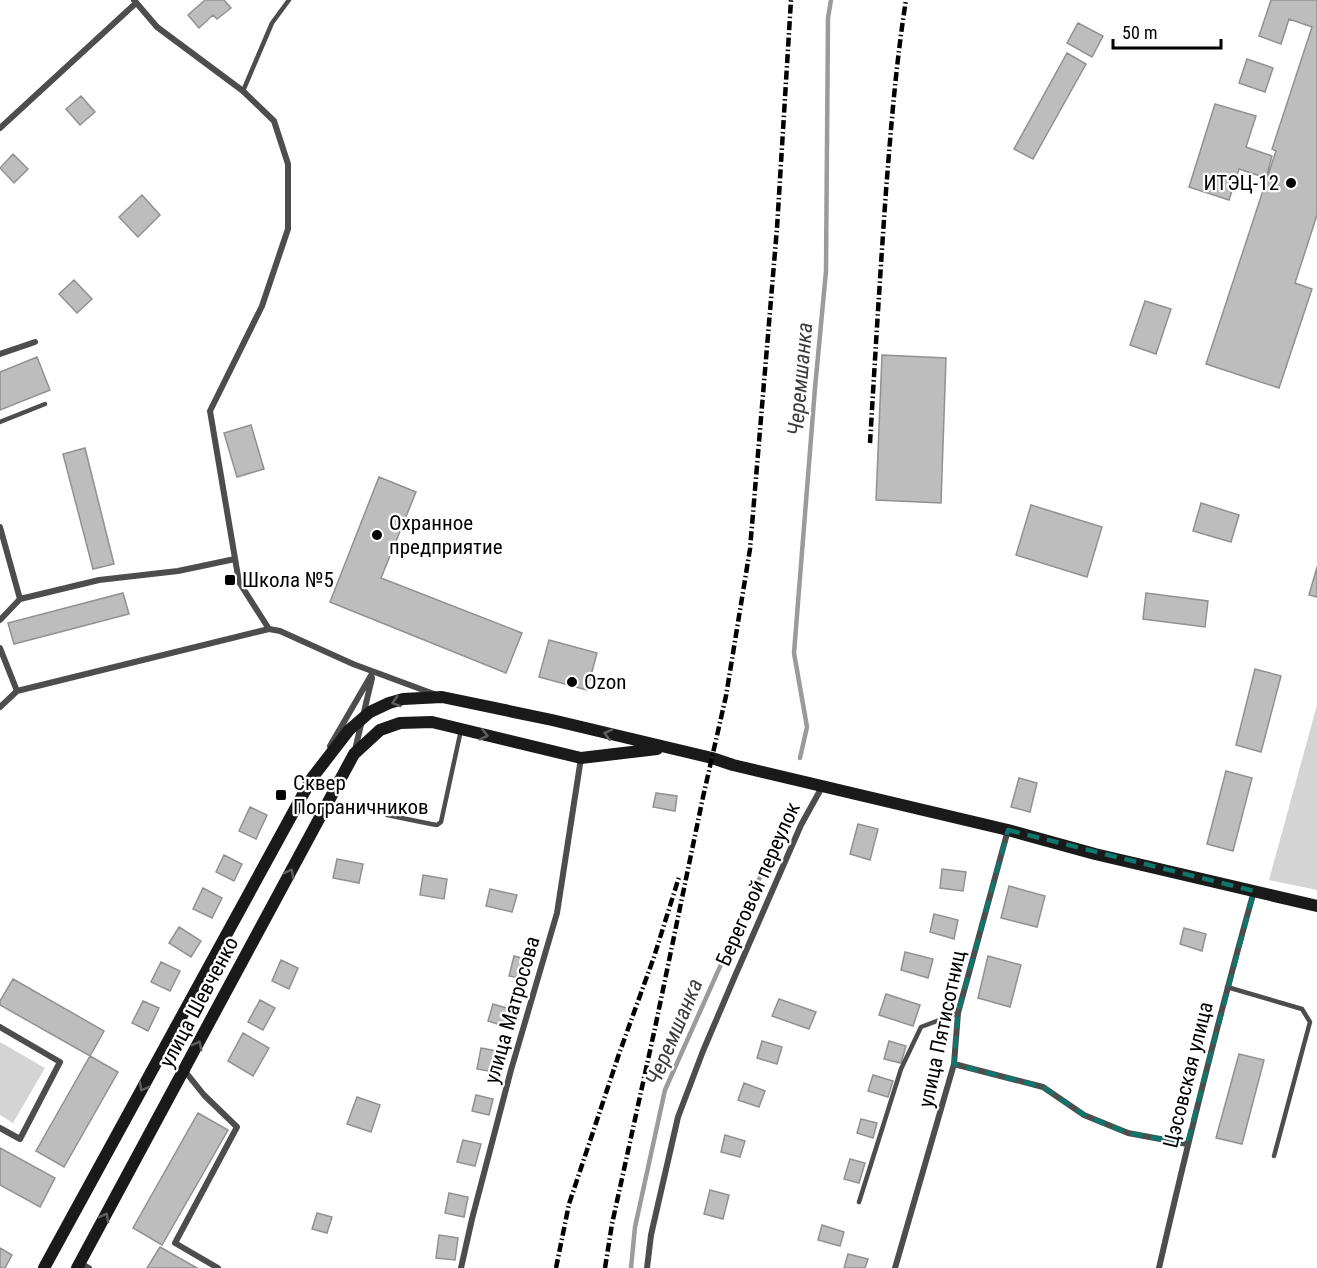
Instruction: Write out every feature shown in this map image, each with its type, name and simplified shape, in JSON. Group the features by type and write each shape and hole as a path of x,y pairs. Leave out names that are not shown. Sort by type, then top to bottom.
{"main road":[{"name":"улица Шевченко","path":"44,1268 312,778 349,730 370,712 403,699 442,697 552,720 817,786 1008,830 1095,854 1317,906"},
{"name":"улица Шевченко","path":"82,1266 184,1070 354,754 380,730 400,723 432,722 581,758"},
{"path":"581,758 664,748"}],"street":[{"path":"0,128 135,1 157,27 243,91 274,121 288,164 288,229 262,306 210,411 239,582 269,629"},
{"path":"0,354 35,342"},
{"path":"0,527 20,599"},
{"path":"0,620 20,599 99,580 178,571 235,559"},
{"path":"0,707 17,691 269,629 280,631 353,664 442,697"},
{"path":"0,648 17,691"},
{"path":"354,754 373,672"},
{"path":"312,778 373,672"},
{"name":"улица Матросова","path":"461,1268 511,1070 557,913 581,758"},
{"name":"Береговой переулок","path":"647,1268 651,1236 678,1117 703,1051 817,786"},
{"name":"улица Пятисотниц","path":"895,1268 954,1064 958,1013 1008,830"},
{"name":"Цэсовская улица","path":"1159,1268 1187,1144 1254,891"},
{"path":"0,1027 60,1062 20,1139 0,1128"},
{"path":"954,1064 1043,1087 1084,1115 1128,1133 1187,1144"},
{"path":"184,1070 204,1095 237,1127 175,1243 218,1268"}],"lane":[{"path":"243,91 272,23 289,0"},
{"path":"0,422 45,404"},
{"path":"387,815 437,825 441,822 461,730"},
{"path":"1227,987 1302,1009 1310,1022 1274,1156"},
{"path":"859,1202 901,1069 921,1027 958,1013"}],"highlighted area":[{"path":"1008,830 1254,891 1187,1144 1128,1133 1084,1115 1043,1087 954,1064 958,1013"}],"shaded area":[{"path":"1317,705 1317,890 1269,880"},
{"path":"0,1042 45,1068 13,1123 0,1115"}],"building":[{"path":"205,0 224,0 231,8 217,19 213,15 199,28 188,15"},
{"name":"ИТЭЦ-12","path":"1271,0 1317,0 1317,215 1295,283 1312,289 1279,388 1206,364 1276,151 1272,149 1312,27 1289,19 1281,44 1259,36"},
{"path":"1078,23 1103,36 1092,57 1067,43"},
{"path":"1067,53 1086,64 1033,159 1014,149"},
{"path":"1247,59 1273,68 1265,92 1239,83"},
{"path":"81,96 95,112 80,125 66,109"},
{"path":"1215,104 1256,116 1246,147 1272,156 1266,178 1239,169 1229,200 1189,187"},
{"path":"13,154 28,169 14,183 0,168"},
{"path":"142,195 160,215 138,237 119,217"},
{"path":"74,280 92,299 77,313 59,294"},
{"path":"1145,301 1171,309 1156,354 1130,345"},
{"path":"882,355 946,358 941,503 876,500"},
{"path":"37,357 50,390 0,410 0,372"},
{"path":"251,425 264,469 237,477 224,433"},
{"path":"85,448 114,564 93,569 63,454"},
{"name":"Охранное предприятие","path":"379,477 416,492 381,578 522,633 506,673 330,602"},
{"path":"1201,503 1239,515 1231,542 1193,531"},
{"path":"1031,505 1102,527 1087,577 1016,555"},
{"path":"1317,567 1317,597 1309,595"},
{"path":"123,593 129,614 14,644 8,623"},
{"path":"1146,593 1208,601 1205,627 1143,619"},
{"path":"549,640 597,653 587,690 539,677"},
{"path":"1255,669 1281,676 1261,752 1236,745"},
{"path":"1226,771 1252,778 1233,851 1207,844"},
{"path":"1019,778 1037,783 1030,812 1011,807"},
{"path":"656,793 677,796 675,811 653,807"},
{"path":"250,807 267,815 256,839 239,831"},
{"path":"858,824 878,829 870,860 850,854"},
{"path":"224,855 242,864 234,881 216,872"},
{"path":"337,859 363,864 359,883 333,878"},
{"path":"942,869 966,872 963,891 940,888"},
{"path":"423,875 447,879 444,899 420,895"},
{"path":"1009,886 1045,896 1037,927 1001,918"},
{"path":"203,888 222,898 212,918 193,909"},
{"path":"490,889 517,895 512,912 486,906"},
{"path":"934,914 958,920 954,939 930,932"},
{"path":"179,927 201,941 191,957 169,943"},
{"path":"1184,928 1206,934 1202,951 1180,944"},
{"path":"905,952 933,959 928,978 901,970"},
{"path":"514,956 529,960 524,979 509,976"},
{"path":"988,956 1021,965 1010,1007 978,998"},
{"path":"281,960 298,968 289,989 272,981"},
{"path":"161,962 180,971 170,991 151,982"},
{"path":"13,979 104,1031 90,1056 0,1005"},
{"path":"886,994 920,1005 913,1026 879,1015"},
{"path":"779,999 816,1012 809,1029 772,1016"},
{"path":"260,1000 275,1008 263,1030 248,1022"},
{"path":"143,1001 159,1008 148,1031 132,1023"},
{"path":"493,1004 510,1009 504,1026 488,1021"},
{"path":"243,1033 269,1048 253,1076 228,1061"},
{"path":"762,1041 782,1047 777,1064 757,1058"},
{"path":"889,1041 906,1046 901,1063 884,1059"},
{"path":"481,1048 503,1052 499,1073 477,1069"},
{"path":"1239,1054 1264,1060 1242,1144 1216,1138"},
{"path":"90,1056 118,1072 64,1167 36,1151"},
{"path":"873,1075 893,1081 888,1097 868,1091"},
{"path":"744,1083 765,1091 759,1107 738,1100"},
{"path":"476,1095 493,1099 489,1115 472,1111"},
{"path":"357,1097 380,1105 371,1132 347,1124"},
{"path":"198,1113 228,1130 162,1245 133,1228"},
{"path":"861,1119 877,1123 873,1138 857,1133"},
{"path":"725,1135 745,1141 740,1157 721,1152"},
{"path":"463,1140 481,1144 475,1166 457,1162"},
{"path":"0,1148 55,1178 40,1207 0,1185"},
{"path":"850,1159 865,1163 859,1183 844,1179"},
{"path":"710,1190 729,1195 723,1219 704,1214"},
{"path":"449,1193 468,1197 464,1217 445,1213"},
{"path":"317,1213 332,1217 327,1233 312,1229"},
{"path":"822,1225 844,1232 840,1246 818,1240"},
{"path":"439,1235 458,1238 455,1260 436,1258"},
{"path":"160,1247 197,1268 147,1268"},
{"path":"0,1248 12,1255 5,1268 0,1268"},
{"path":"848,1254 868,1259 865,1268 844,1268"}],"waterway":[{"name":"Черемшанка","path":"800,758 807,727 794,653 826,271 828,18 831,0"},
{"name":"Черемшанка","path":"631,1268 635,1227 665,1090 785,821"}],"railway":[{"path":"605,1268 612,1224 726,696 750,549 777,228 791,0"},
{"path":"870,443 890,143 906,0"},
{"path":"556,1268 569,1204 654,957 679,877"}],"place":[{"name":"ИТЭЦ-12","path":"1291,183"},
{"name":"Охранное предприятие","path":"377,535"},
{"name":"Школа №5","path":"230,580"},
{"name":"Ozon","path":"572,682"},
{"name":"Сквер Пограничников","path":"281,795"}]}
